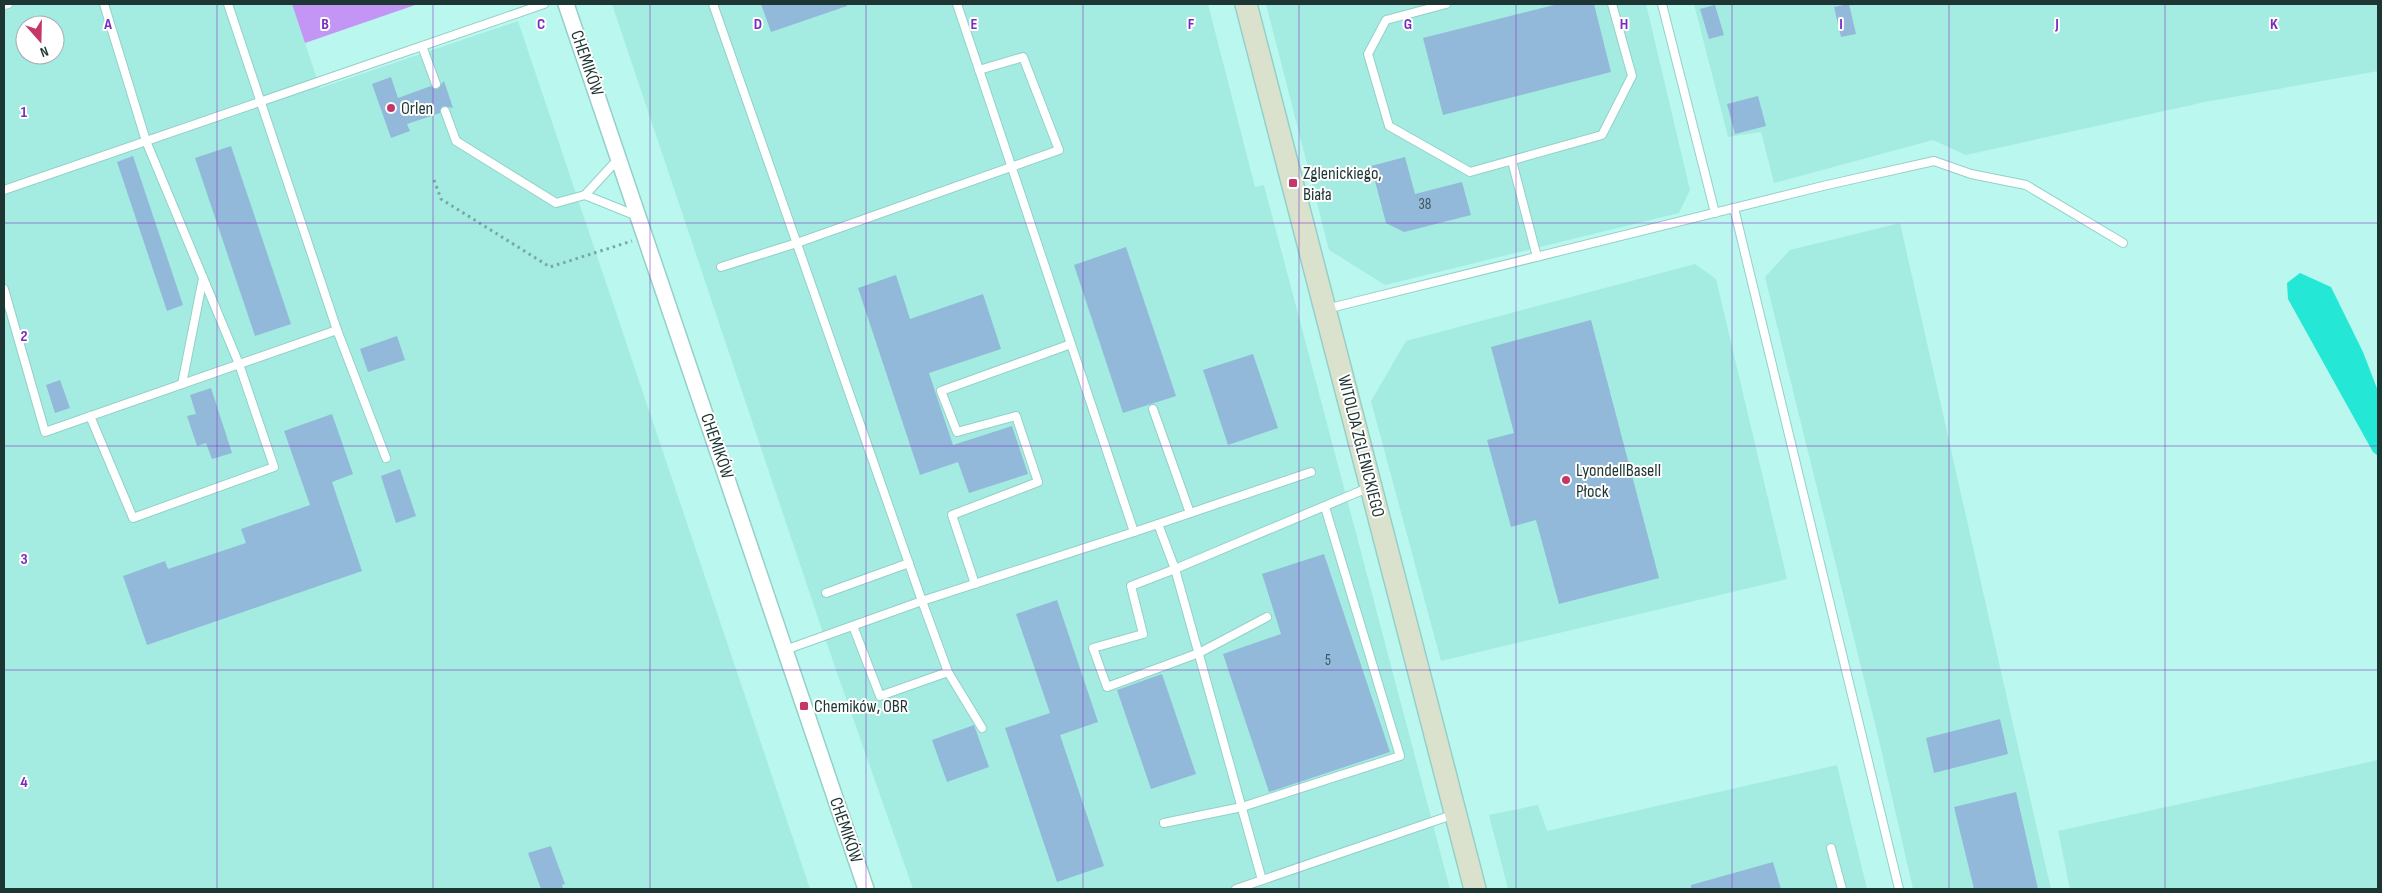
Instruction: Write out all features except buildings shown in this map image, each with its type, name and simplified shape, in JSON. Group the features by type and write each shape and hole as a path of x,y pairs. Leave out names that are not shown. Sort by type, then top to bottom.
{"street":[{"name":"CHEMIKÓW","path":"566,4 866,889"},
{"name":"WITOLDA ZGLENICKIEGO","path":"1246,4 1372,486 1454,814 1475,889"}],"lane":[{"path":"4,5 8,4"},
{"path":"90,416 133,518 274,467 239,364 146,141 104,4"},
{"path":"228,4 337,330 386,458"},
{"path":"4,190 544,4"},
{"path":"713,4 948,672 982,728"},
{"path":"956,4 1134,532"},
{"path":"1446,4 1386,20 1368,54 1389,126 1470,172 1602,135 1632,76 1612,4"},
{"path":"1662,4 1715,213"},
{"path":"422,46 436,84"},
{"path":"721,266 797,243 1059,150 1023,57 979,70"},
{"path":"445,111 456,141 556,203 585,195 619,158"},
{"path":"1512,160 1537,257"},
{"path":"1326,309 1734,208 1934,161 1971,174 2026,186 2122,243"},
{"path":"585,195 639,217"},
{"path":"1734,208 1899,889"},
{"path":"182,384 203,278"},
{"path":"4,288 45,432 337,330"},
{"path":"975,584 952,516 1038,482 1016,416 957,432 941,391 1070,344"},
{"path":"1153,409 1190,513"},
{"path":"785,650 922,601 1311,472"},
{"path":"1267,617 1199,653 1107,687 1093,648 1143,634 1131,586 1175,570 1372,486"},
{"path":"1164,823 1242,806 1400,756 1325,507"},
{"path":"1158,524 1175,570 1262,880"},
{"path":"826,593 909,563"},
{"path":"853,626 880,696 948,672"},
{"path":"1241,888 1454,814"},
{"path":"1831,848 1842,889"}],"path":[{"path":"434,180 441,199 550,267 635,240"}],"shaded area":[{"path":"4,4 292,4 320,88 518,21 810,889 4,889"},
{"path":"292,4 418,4 305,43"},
{"path":"612,4 1208,4 1255,187 1264,185 1450,889 913,889 820,624"},
{"path":"1266,4 1646,4 1690,190 1679,213 1385,285 1329,250"},
{"path":"1694,4 2378,4 2378,71 2205,102 1966,155 1933,140 1774,183 1761,132 1728,137"},
{"path":"1900,223 2051,889 1913,889 1878,736 1765,277 1790,250"},
{"path":"1695,264 1716,279 1787,579 1441,661 1371,401 1406,341"},
{"path":"2378,760 2378,889 2070,889 2058,831"},
{"path":"1837,765 1867,889 1508,889 1489,815 1538,805 1547,831"}],"water":[{"path":"2300,273 2331,287 2363,352 2378,391 2378,456 2373,452 2288,299 2287,283"}],"place":[{"name":"Orlen","path":"391,108"},
{"name":"Zglenickiego, Biała","path":"1293,183"},
{"name":"LyondellBasell Płock","path":"1566,480"},
{"name":"Chemików, OBR","path":"804,706"}]}
